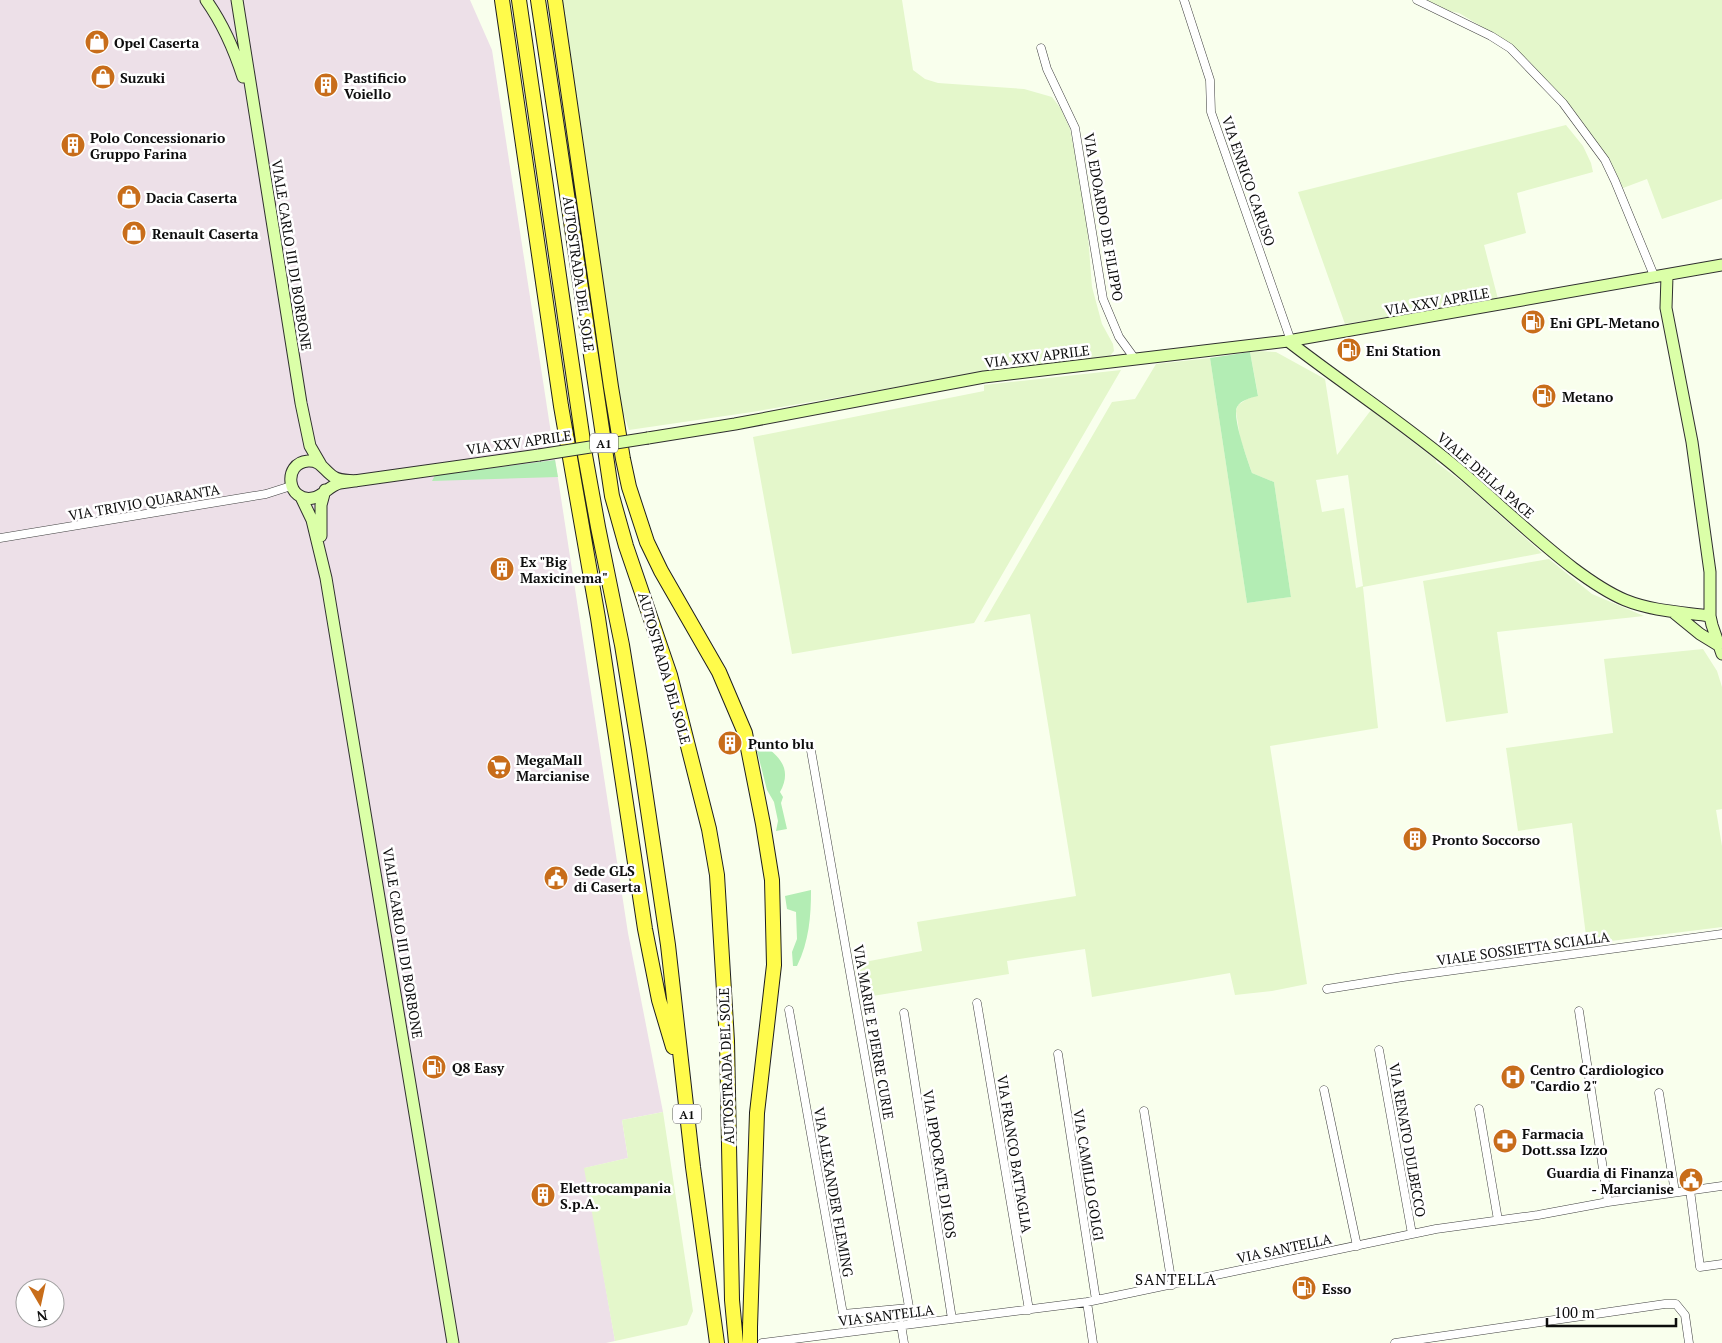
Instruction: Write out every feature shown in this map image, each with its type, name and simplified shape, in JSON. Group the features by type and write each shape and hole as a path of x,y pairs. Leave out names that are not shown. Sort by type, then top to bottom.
{"highway":[{"path":"502,0 561,406 598,618 645,929 659,1000 682,1077"},
{"name":"AUTOSTRADA DEL SOLE","path":"519,0 585,455 622,645 668,945 682,1077 716,1343"},
{"name":"AUTOSTRADA DEL SOLE","path":"538,0 612,496 626,546 670,674 709,829 717,875 727,1041 732,1300 736,1343"},
{"path":"555,0 611,387 629,487 650,549 661,572 720,672 745,733 764,824 772,880 774,965 758,1114 750,1343"}],"street":[{"name":"VIALE CARLO III DI BORBONE","path":"206,0 220,21 234,48 254,111"},
{"name":"VIALE CARLO III DI BORBONE","path":"237,0 301,403 310,446 323,467 328,480 322,497 321,518 326,578"},
{"name":"VIA ENRICO CARUSO","path":"1184,0 1210,80 1211,112 1289,341"},
{"path":"1416,0 1492,36 1510,48 1563,103 1605,160 1655,278"},
{"name":"VIA EDOARDO DE FILIPPO","path":"1041,48 1047,69 1075,128 1103,299 1119,337 1135,359"},
{"name":"VIA XXV APRILE","path":"325,491 335,484 539,455 735,424 984,377 1289,341 1722,265"},
{"path":"1667,276 1666,308 1692,442 1710,572 1710,616 1720,650"},
{"name":"VIALE DELLA PACE","path":"1289,341 1409,429 1464,474 1554,554 1609,592 1625,600 1673,612 1710,616"},
{"name":"VIALE CARLO III DI BORBONE","path":"301,403 302,449 290,476 291,486 301,497 312,520 326,578 454,1343"},
{"path":"296,466 311,460 323,467"},
{"name":"VIA XXV APRILE","path":"323,467 337,478 356,481"},
{"name":"VIA TRIVIO QUARANTA","path":"0,538 266,494 291,486"},
{"path":"301,497 314,498 325,491"},
{"path":"1673,612 1720,650"},
{"name":"VIA MARIE E PIERRE CURIE","path":"810,746 912,1324"},
{"name":"VIALE SOSSIETTA SCIALLA","path":"1326,989 1398,977 1722,934"},
{"name":"VIA FRANCO BATTAGLIA","path":"977,1003 1029,1310"},
{"name":"VIA ALEXANDER FLEMING","path":"789,1010 843,1314 909,1308"},
{"path":"1579,1011 1608,1202"},
{"name":"VIA IPPOCRATE DI KOS","path":"904,1013 952,1319"},
{"name":"VIA RENATO DULBECCO","path":"1379,1050 1412,1234"},
{"name":"VIA CAMILLO GOLGI","path":"1058,1054 1096,1300"},
{"path":"1324,1090 1357,1246"},
{"path":"1659,1093 1675,1192"},
{"path":"1479,1108 1498,1220"},
{"path":"1144,1112 1172,1285"},
{"name":"VIA SANTELLA","path":"765,1343 1087,1302 1412,1234 1608,1202 1722,1186"},
{"path":"1690,1190 1700,1267 1722,1264"},
{"path":"1087,1302 1093,1343"},
{"path":"1395,1343 1665,1304 1676,1304 1685,1315 1689,1343"},
{"path":"901,1325 904,1343"}],"shaded area":[{"path":"0,0 470,0 492,50 628,933 663,1112 622,1120 628,1158 585,1168 615,1341 606,1343 0,1343"}],"green space":[{"path":"560,0 902,0 913,70 925,79 938,83 1024,89 1052,97 1061,109 1070,129 1086,210 1092,287 1102,324 1113,344 1114,351 1109,357 967,375 752,412 629,430 624,415 620,412"},
{"path":"1427,0 1722,0 1722,199 1662,219 1647,179 1623,188 1613,167 1573,109 1528,60 1497,36 1459,13 1449,11"},
{"path":"1566,125 1583,146 1593,172 1517,193 1526,233 1484,245 1498,299 1345,324 1298,192"},
{"path":"1250,352 1276,352 1325,379 1337,455 1371,410 1466,485 1542,553 1363,587 1378,728 1270,746 1307,984 1272,991 1235,995 1230,973 1092,997 1085,949 1007,961 1009,974 860,998 854,964 922,951 917,922 1076,896 1030,614 984,622 1112,402 1135,399 1156,364 1210,358 1247,603 1291,597 1274,482 1252,473 1240,438 1236,411 1238,405 1258,395","holes":["1348,475 1363,586 1356,588 1344,508 1322,512 1316,480"]},
{"path":"1250,352 1258,396 1246,400 1237,407 1237,420 1241,440 1252,473 1274,482 1291,597 1247,603 1210,358"},
{"path":"1121,370 974,623 792,654 753,437 984,391 984,385"},
{"path":"555,460 558,477 432,481 435,475"},
{"path":"1549,559 1592,594 1644,616 1497,632 1508,713 1446,722 1423,581"},
{"path":"1703,649 1717,671 1722,687 1722,809 1716,810 1722,846 1722,927 1587,944 1572,823 1518,831 1506,748 1613,733 1604,659"},
{"path":"760,742 773,752 782,763 784,769 784,784 780,792 783,797 781,803 787,829 776,831 778,821 774,802 767,790 756,747"},
{"path":"811,890 807,938 797,966 793,966 792,952 797,939 796,912 787,909 785,896"},
{"path":"663,1112 693,1311 687,1325 615,1341 584,1168 628,1158 622,1120"}],"place":[{"name":"Opel Caserta","path":"97,42"},
{"name":"Suzuki","path":"103,77"},
{"name":"Pastificio Voiello","path":"326,85"},
{"name":"Polo Concessionario Gruppo Farina","path":"73,145"},
{"name":"Dacia Caserta","path":"129,197"},
{"name":"Renault Caserta","path":"134,233"},
{"name":"Eni GPL-Metano","path":"1533,322"},
{"name":"Eni Station","path":"1349,350"},
{"name":"Metano","path":"1544,396"},
{"name":"Ex \"Big Maxicinema\"","path":"502,569"},
{"name":"Punto blu","path":"730,743"},
{"name":"MegaMall Marcianise","path":"499,767"},
{"name":"Pronto Soccorso","path":"1415,839"},
{"name":"Sede GLS di Caserta","path":"556,878"},
{"name":"Q8 Easy","path":"434,1067"},
{"name":"Centro Cardiologico \"Cardio 2\"","path":"1513,1077"},
{"name":"Farmacia Dott.ssa Izzo","path":"1505,1141"},
{"name":"Guardia di Finanza - Marcianise","path":"1691,1180"},
{"name":"Elettrocampania S.p.A.","path":"543,1195"},
{"name":"Esso","path":"1304,1288"}],"district":[{"name":"SANTELLA","path":"1176,1279"}]}
